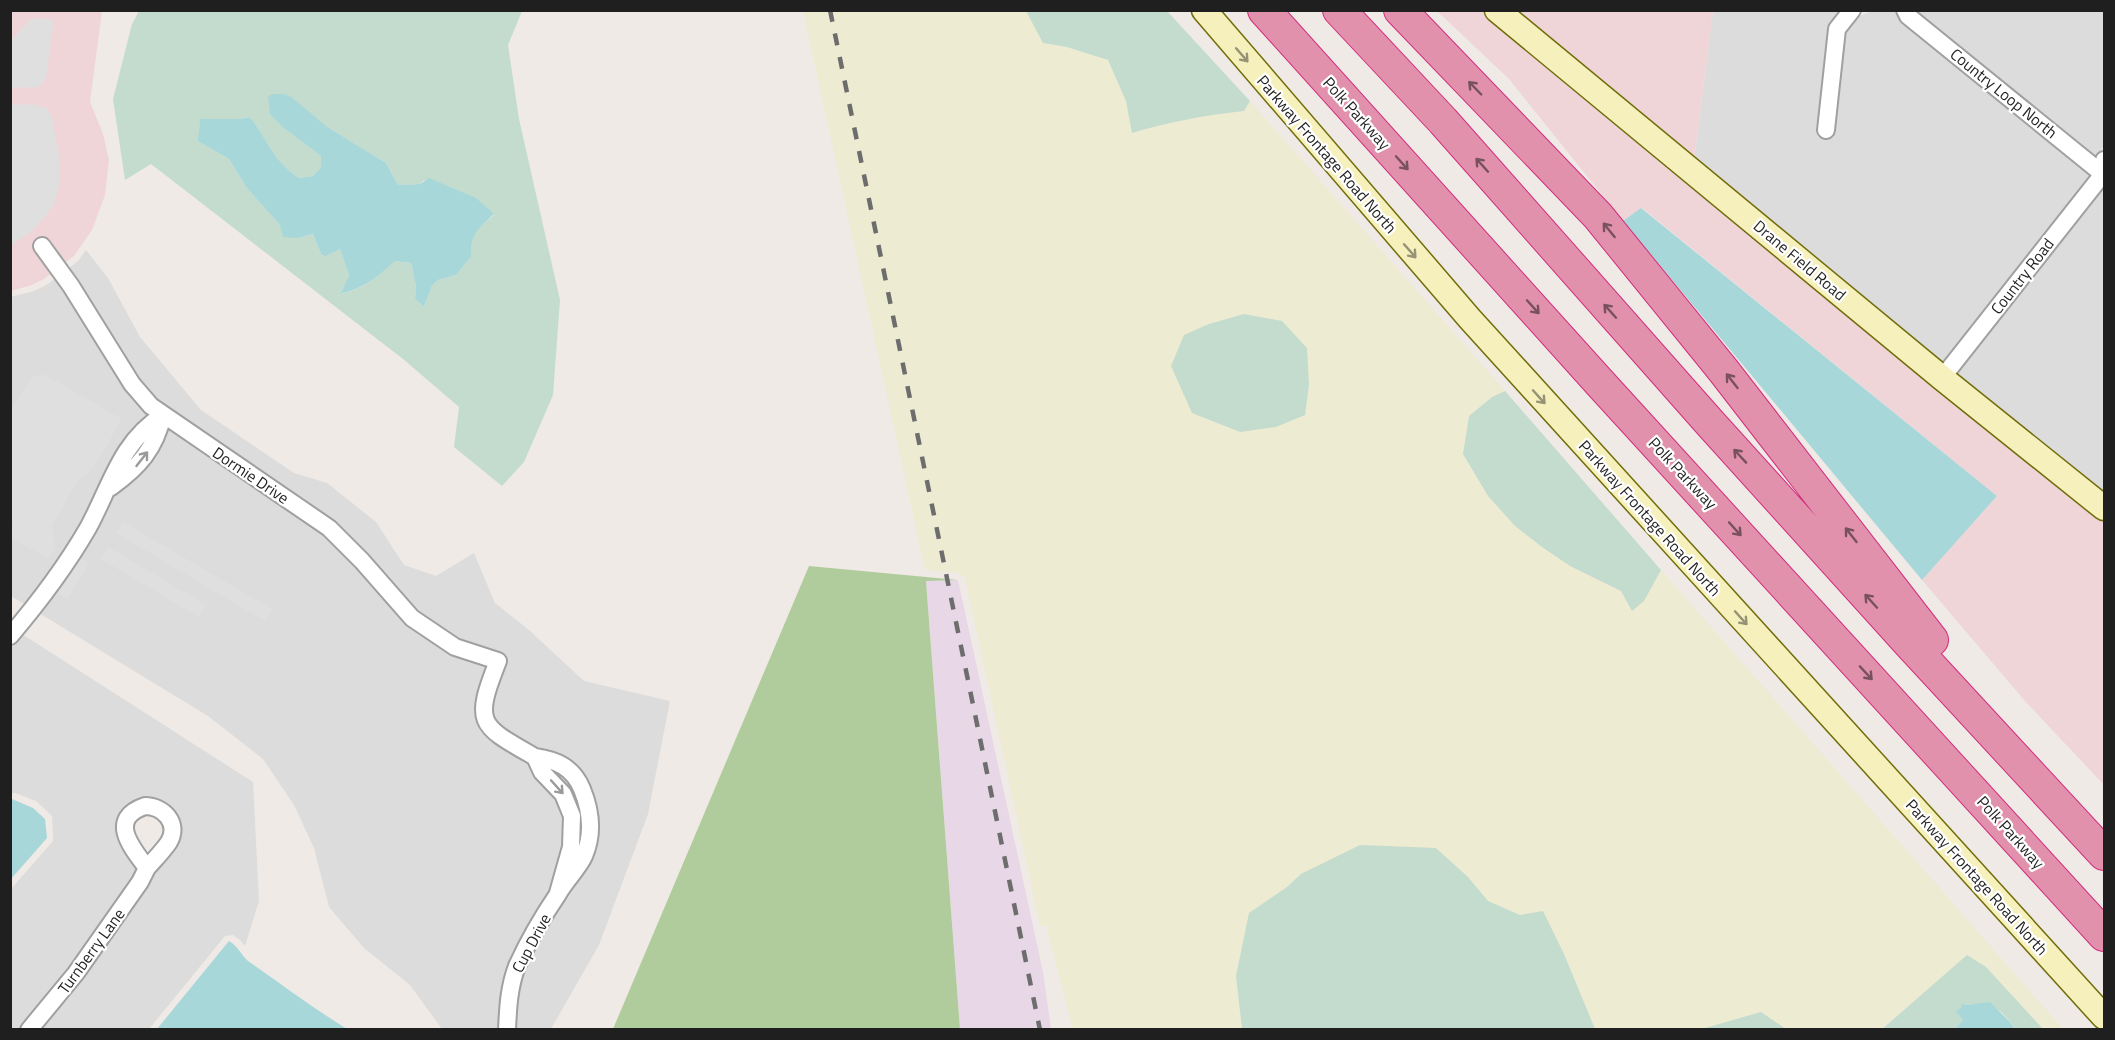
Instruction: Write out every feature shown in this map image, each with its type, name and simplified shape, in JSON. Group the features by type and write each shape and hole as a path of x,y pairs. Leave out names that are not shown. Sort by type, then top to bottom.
{"highway":[{"name":"Polk Parkway","path":"1264,10 1600,383 2104,935"},
{"path":"1339,10 1467,148 1717,431 1910,644 2104,854"},
{"path":"1400,10 1605,225 1723,370 2068,813"},
{"path":"2036,860 2104,948"}],"main road":[{"name":"Parkway Frontage Road North","path":"1204,10 1470,319 2104,1017"},
{"name":"Drane Field Road","path":"1497,10 1942,378 2104,508"}],"street":[{"path":"1826,130 1837,29 1852,10"},
{"name":"Country Loop North","path":"1905,10 1908,16 2104,169"},
{"name":"Country Road","path":"1942,378 2104,169"},
{"name":"Dormie Drive","path":"42,246 71,286 132,384 151,406 329,528 363,561 412,618 455,647 498,661 485,695 483,712 487,725 504,739 535,757"},
{"path":"10,636 57,577 88,527 127,449 146,426 163,415"},
{"path":"535,757 556,760 570,772 580,785 586,800 591,828 584,856 558,893"},
{"path":"535,757 542,772 563,794 572,816 571,847 558,893"},
{"path":"568,807 586,800"},
{"name":"Turnberry Lane","path":"29,1029 76,973 140,882 147,868"},
{"name":"Cup Drive","path":"507,1029 510,985 514,974 558,893"}],"shaded area":[{"path":"1895,10 1903,22 2091,176 1943,364 1694,161 1713,11 1841,11 1831,25 1817,137 1833,138 1845,32 1855,18 1872,11"},
{"path":"11,11 102,11 90,102 103,134 109,160 105,195 92,230 74,256 44,279 11,291"},
{"path":"803,11 1026,11 1043,43 1067,47 1108,60 1126,101 1133,133 1163,123 1244,111 1250,101 1505,391 1492,397 1469,416 1463,453 1488,496 1515,526 1542,547 1570,566 1621,591 1656,577 1661,570 2063,1029 2043,1029 1986,967 1967,956 1881,1029 1786,1029 1761,1012 1704,1029 1595,1029 1564,954 1543,911 1520,915 1488,901 1468,877 1436,848 1301,874 1287,887 1236,976 1242,1029 1073,1029 1046,926 1040,925 965,578 959,573 925,570"},
{"path":"1437,11 1483,11 2104,520 2104,785 2025,701 1922,580 1997,496 1642,208 1623,221 1509,79"},
{"path":"1510,11 1713,11 1694,161"},
{"path":"1915,11 2104,11 2104,146 2097,158"},
{"path":"34,18 51,19 53,23 46,78 39,87 11,88 11,40"},
{"path":"32,104 47,108 52,117 59,156 60,181 54,204 43,219 32,231 11,245 11,105"},
{"path":"2104,185 2104,494 1955,374"},
{"path":"86,250 108,278 140,337 201,410 294,473 327,483 376,522 404,565 436,576 474,553 495,603 529,630 584,681 670,701 648,814 599,945 551,1029 442,1029 410,985 364,948 329,907 314,848 294,805 263,759 208,716 11,596 10,297 34,291 48,284 78,261"},
{"path":"36,375 49,377 122,419 94,467 77,482 52,526 55,548 49,559 11,537 14,523 10,521 11,410"},
{"path":"123,522 272,609 265,621 116,533"},
{"path":"108,547 206,605 199,617 101,559"},
{"path":"77,556 89,563 68,599 56,592"},
{"path":"926,580 958,580 1043,972 1051,1029 960,1029"},
{"path":"22,634 253,782 259,901 245,946 233,935 225,936 149,1029 39,1029 83,977 153,872 180,836 180,825 172,807 154,798 135,800 126,807 119,818 117,837 121,848 137,870 133,879 70,969 43,1003 19,1029 11,1030 11,889 53,841 52,816 36,801 11,793 11,648"}],"green space":[{"path":"139,11 522,11 508,45 519,119 560,300 553,395 524,462 502,486 454,447 459,407 403,359 151,164 125,180 113,99 132,24","holes":["250,117 276,157 299,178 313,176 321,167 321,156 285,129 326,126 386,163 398,185 420,184 424,180 494,215 476,233 472,242 471,257 456,275 438,280 432,286 424,307 415,299 416,286 411,263 395,261 370,281 342,294 349,275 340,249 321,254 313,234 298,238 280,225 246,187 229,159 199,141 200,119"]},
{"path":"1026,11 1167,11 1250,101 1244,111 1187,119 1132,133 1126,101 1108,60 1067,47 1043,43"},
{"path":"1244,314 1282,321 1307,348 1309,385 1305,415 1276,427 1240,432 1192,413 1171,366 1184,335 1209,324"},
{"path":"1505,391 1661,570 1644,601 1632,611 1621,591 1570,566 1515,526 1488,496 1463,454 1469,416 1492,397"},
{"path":"809,566 958,580 926,581 960,1029 613,1029"},
{"path":"1360,845 1436,848 1468,877 1488,901 1520,915 1543,911 1564,954 1595,1029 1242,1029 1236,976 1249,913 1287,887 1301,874"},
{"path":"1967,955 1986,967 2043,1029 2015,1029 1995,1008 1975,1004 1966,1005 1963,1020 1955,1029 1881,1030"},
{"path":"1761,1012 1786,1029 1704,1029 1705,1028"}],"water":[{"path":"273,94 291,97 326,126 386,163 398,185 420,184 429,178 476,198 494,214 476,232 472,242 471,257 456,275 438,280 432,286 424,307 415,299 416,286 411,263 395,261 370,281 341,294 349,275 340,249 325,256 321,254 313,234 298,238 283,237 280,225 246,187 229,159 198,141 200,119 250,117 282,164 299,178 313,176 321,167 321,156 285,129 270,114 268,96"},
{"path":"1641,208 1997,496 1922,580 1623,221"},
{"path":"10,800 33,808 45,819 47,838 11,879"},
{"path":"229,941 248,961 347,1029 157,1029"},
{"path":"1990,1002 2015,1029 1955,1029 1963,1020 1956,1011 1963,1004"}],"railway":[{"path":"830,10 1040,1030"}]}
